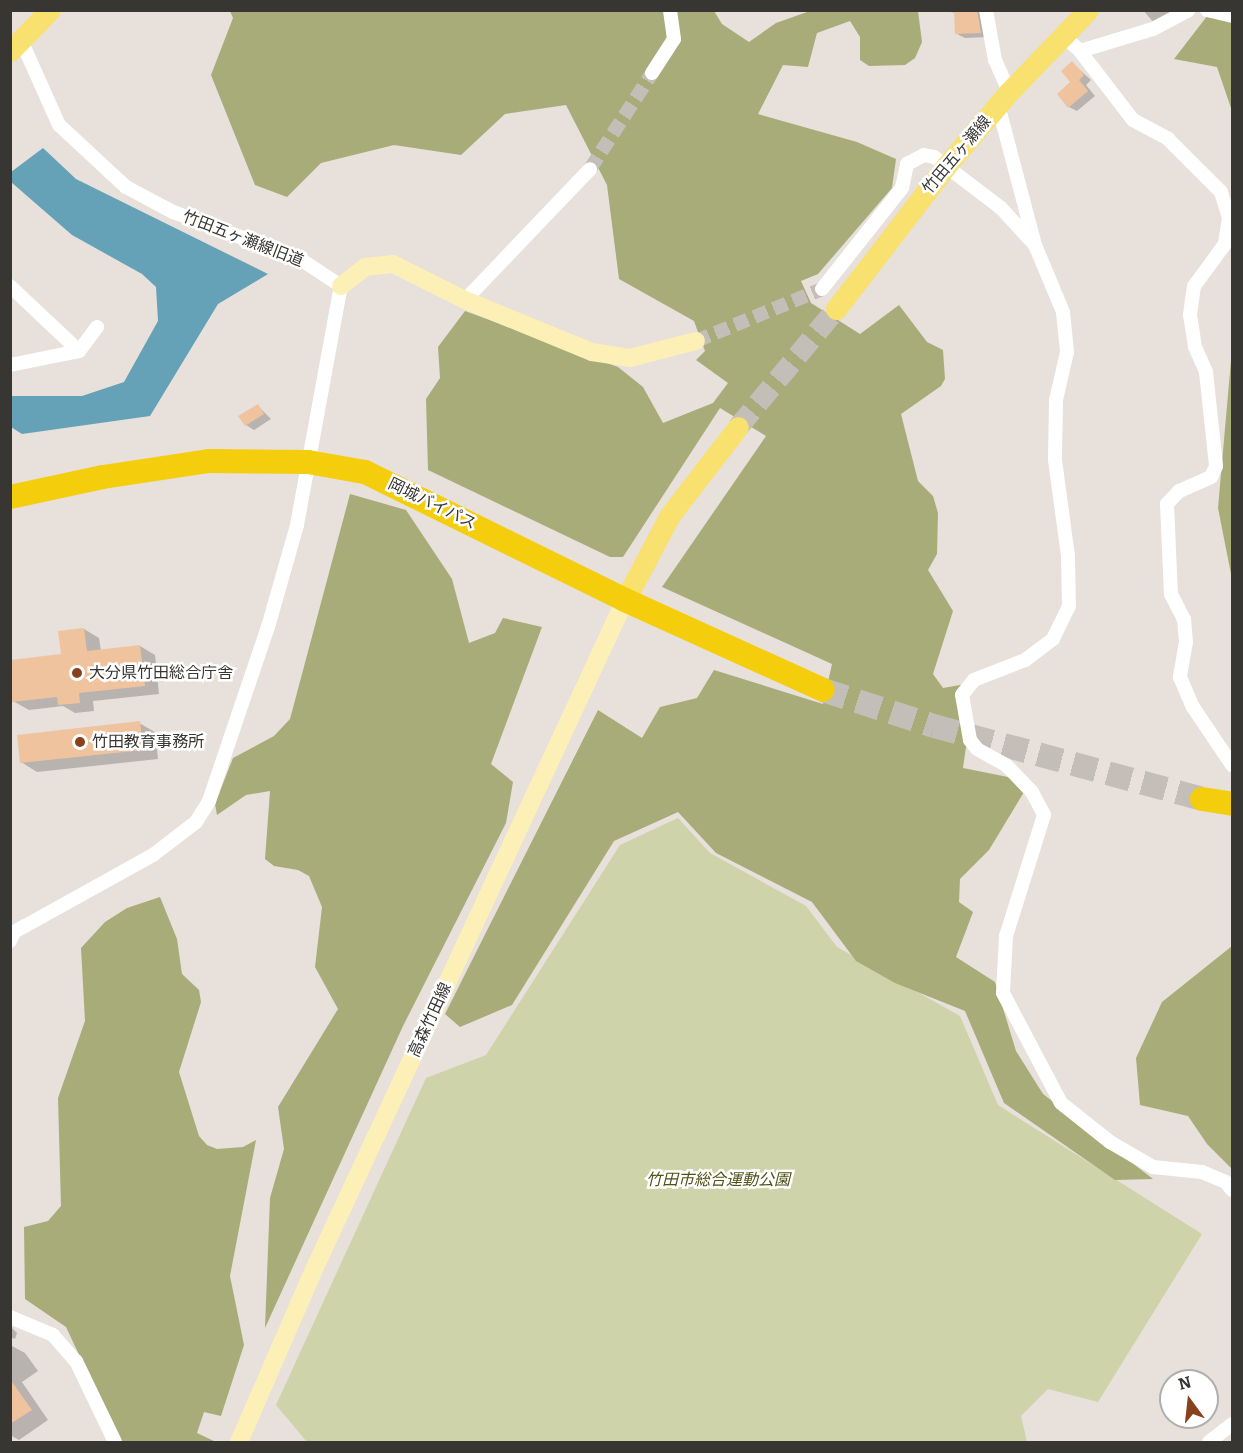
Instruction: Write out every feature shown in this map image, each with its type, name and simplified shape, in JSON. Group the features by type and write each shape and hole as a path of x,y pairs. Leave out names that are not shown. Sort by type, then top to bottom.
{"highway":[{"name":"岡城バイパス","path":"10,496 210,461 308,462 365,472 625,600 823,690"},
{"path":"1202,798 1233,804"}],"main road":[{"path":"16,45 51,10"},
{"name":"竹田五ヶ瀬線","path":"836,309 946,166 1004,98 1089,10"},
{"path":"341,286 365,267 393,264 465,300 592,352 630,358 696,340"},
{"path":"625,600 670,514 738,427"},
{"name":"高森竹田線","path":"239,1443 317,1263 625,600"}],"street":[{"path":"652,73 674,39 670,10"},
{"path":"986,10 1035,245 1063,312 1067,352 1056,400 1055,460 1068,556 1069,606 1053,639 1025,660 974,680 963,695 970,740 977,749 1006,765 1032,792 1044,815 1005,936 1003,993 1025,1042 1061,1103 1110,1142 1153,1167 1202,1172 1226,1182 1233,1190"},
{"path":"1080,51 1153,29 1188,10"},
{"path":"1207,10 1233,15"},
{"path":"1064,36 1080,51 1133,120 1168,139 1221,192 1231,219 1225,244 1194,286 1190,315 1195,347 1206,372 1216,466 1211,477 1179,491 1167,504 1171,594 1184,619 1186,642 1180,677 1193,707 1233,765"},
{"name":"竹田五ヶ瀬線旧道","path":"16,45 58,124 126,187 172,212 300,259 341,286"},
{"path":"822,289 902,188 907,164 924,155 946,166 1001,208 1035,245"},
{"path":"465,300 590,169"},
{"path":"10,286 79,351"},
{"path":"10,941 14,932 153,855 196,822 209,801 268,627 297,525 308,462 326,383 341,286"},
{"path":"10,365 79,351 97,327"},
{"path":"10,1317 53,1335 76,1361 115,1443"},
{"path":"1209,1443 1233,1424"}],"green space":[{"path":"230,11 714,11 722,24 749,42 776,23 810,11 918,11 922,42 915,58 905,65 869,66 860,60 860,37 850,21 817,33 808,67 783,65 758,114 857,142 896,159 892,188 818,274 801,281 811,303 860,334 899,305 927,342 943,350 945,379 941,386 901,414 918,481 933,496 938,513 937,554 928,570 953,611 933,674 943,688 966,684 968,733 963,768 1013,778 1024,792 989,850 960,879 959,902 973,912 956,957 995,982 1016,1051 1043,1094 1153,1179 1115,1180 1004,1103 965,1011 895,983 856,961 812,902 716,853 678,812 614,841 512,1005 460,1027 445,1014 598,710 642,738 660,707 697,698 714,670 823,704 832,664 662,587 766,436 720,408 623,557 610,557 428,470 426,399 440,378 438,347 465,311 618,367 643,387 663,423 713,403 728,383 696,360 705,351 694,321 619,279 607,185 566,105 505,114 461,155 394,145 321,163 287,197 255,185 211,75 233,18"},
{"path":"1211,11 1232,11 1232,111 1217,67 1174,59"},
{"path":"1232,349 1232,579 1218,508"},
{"path":"350,494 406,510 452,579 469,643 495,633 503,618 542,627 491,764 513,782 506,823 403,1026 265,1328 270,1198 284,1149 278,1107 338,1009 315,967 322,907 309,876 298,870 274,866 265,859 270,791 246,795 217,815 215,804 233,758 274,736 290,719"},
{"name":"竹田市総合運動公園","path":"678,818 710,853 806,906 837,947 960,1016 998,1105 1202,1234 1098,1402 1048,1389 1021,1416 1027,1442 307,1442 276,1405 426,1078 486,1055 620,845"},
{"path":"160,897 177,939 182,974 199,990 201,1002 179,1072 199,1136 207,1145 217,1149 243,1147 256,1140 230,1276 244,1345 221,1416 204,1412 197,1433 216,1442 120,1442 66,1327 25,1299 24,1227 48,1221 61,1206 58,1098 85,1021 81,948 105,922 127,908"},
{"path":"1232,946 1232,1169 1207,1144 1188,1116 1140,1105 1136,1058 1162,1002"}],"water":[{"path":"43,148 76,179 268,274 218,304 150,416 22,434 11,427 11,396 82,396 124,382 158,321 156,287 142,274 72,235 11,182 11,172"}],"building":[{"path":"954,10 977,10 981,33 955,34"},
{"path":"1072,61 1084,75 1079,80 1088,91 1068,108 1057,94 1070,82 1061,71"},
{"path":"258,404 264,414 245,426 238,416"},
{"name":"大分県竹田総合庁舎","path":"84,628 87,651 140,645 145,686 79,693 80,703 58,705 57,697 12,702 10,660 61,654 58,631"},
{"name":"竹田教育事務所","path":"140,721 143,750 20,763 17,735"},
{"path":"10,1379 32,1410 10,1424"}],"tunnel":[{"path":"590,169 652,73"},
{"path":"696,341 822,289"},
{"path":"738,427 836,309"},
{"path":"823,690 934,726 1202,799"}],"place":[{"name":"大分県竹田総合庁舎","path":"77,673"},
{"name":"竹田教育事務所","path":"80,742"}]}
